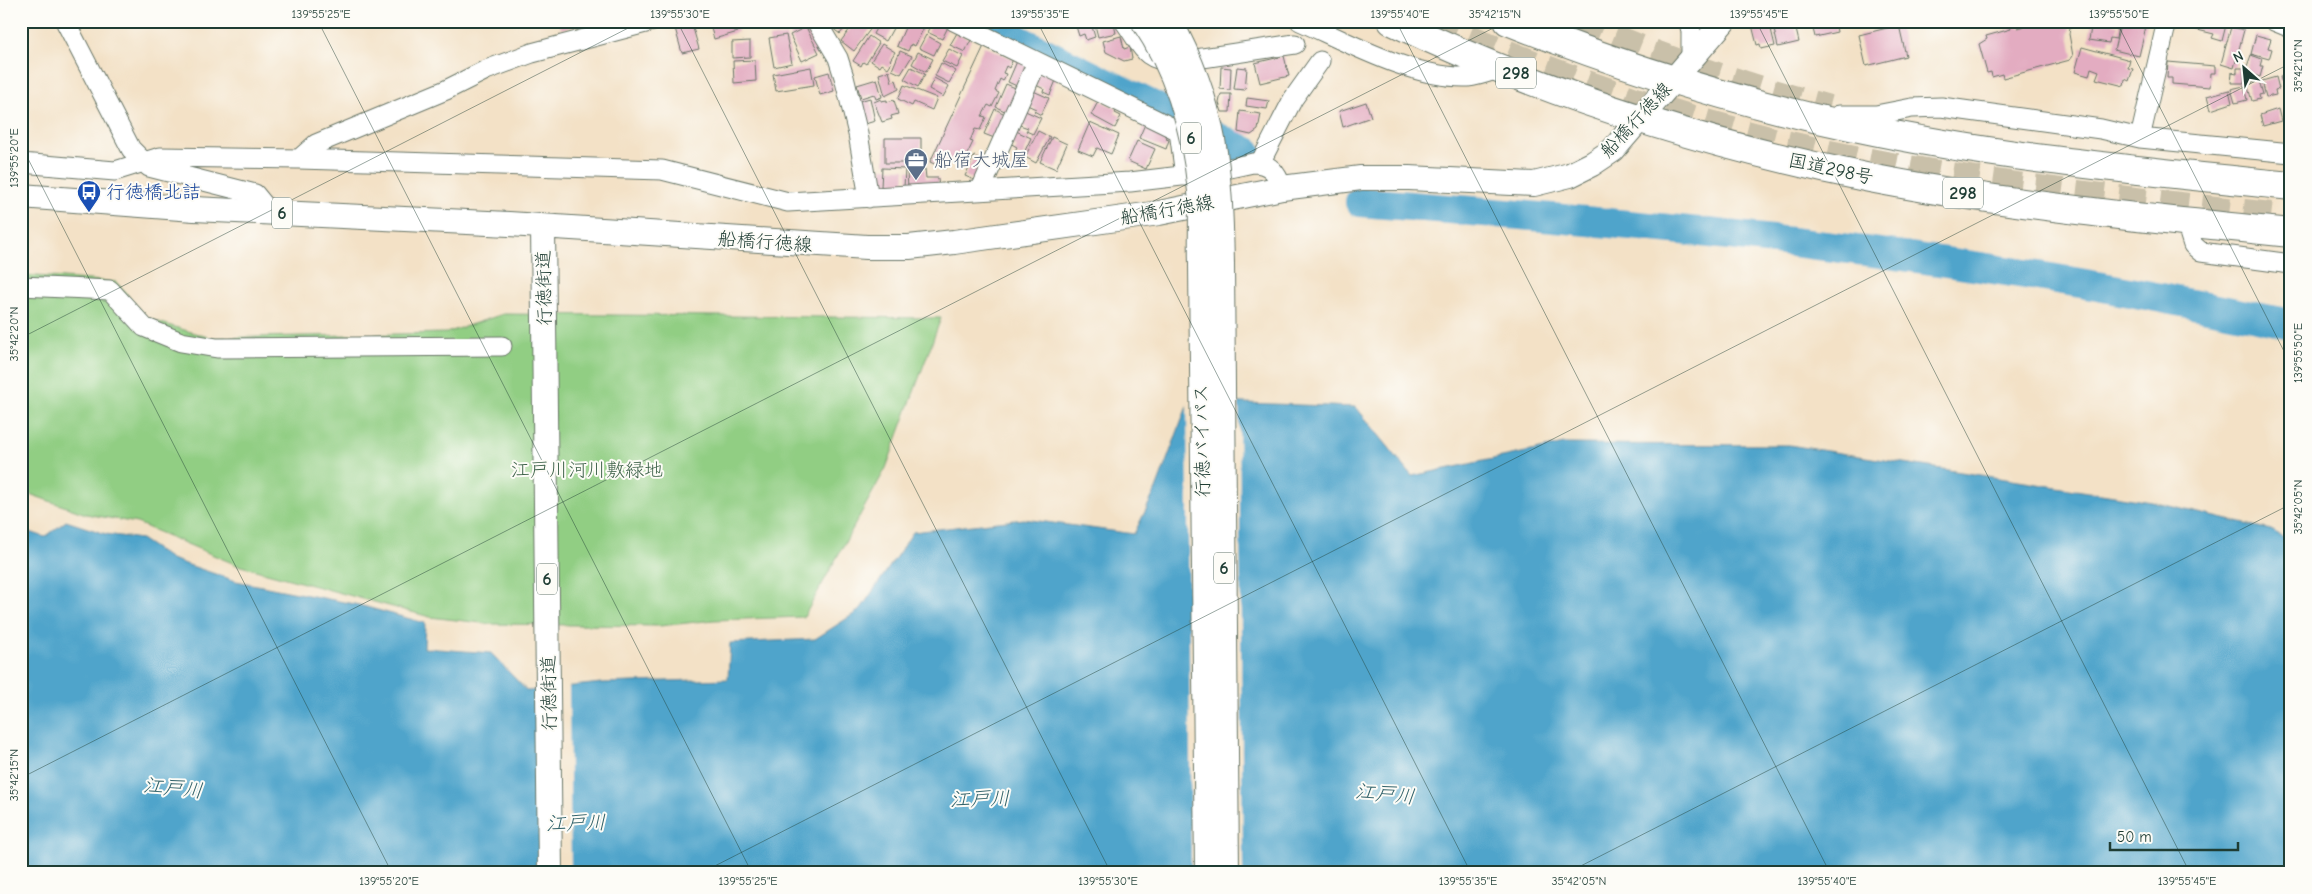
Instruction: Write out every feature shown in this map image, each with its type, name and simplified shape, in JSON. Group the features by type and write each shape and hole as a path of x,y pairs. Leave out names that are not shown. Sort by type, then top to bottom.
{"highway":[{"name":"国道298号","path":"1392,21 1501,68 1642,119 1749,150 1872,178 2021,202 2186,223 2291,233"},
{"name":"298","path":"1508,21 1557,41 1682,70 1797,114 1914,139 2036,158 2291,186"}],"main road":[{"name":"行徳バイパス","path":"1143,21 1161,54 1183,103 1200,192 1207,873"},
{"name":"行徳バイパス","path":"1170,21 1188,56 1202,90 1215,144 1220,198 1227,873"},
{"name":"船橋行徳線","path":"544,227 823,246 909,247 1159,213 1282,188 1361,178 1409,178 1534,184 1555,180 1580,171 1606,155 1642,119 1724,21"},
{"name":"行徳街道","path":"21,196 544,227 550,873"}],"street":[{"path":"65,21 131,149 142,162 157,170 255,194 264,204 267,212"},
{"path":"299,159 316,144 446,90 486,70 532,53 653,21"},
{"path":"816,21 838,58 844,77 858,134 869,198"},
{"path":"954,21 1179,131 1185,176"},
{"path":"1124,21 1145,52 1160,62 1176,62 1295,44"},
{"path":"1300,21 1415,70 1441,76 1470,77 1501,68"},
{"path":"1682,70 1691,32 1689,21"},
{"path":"2140,138 2167,21"},
{"path":"2274,21 2291,28"},
{"path":"1260,163 1293,99 1320,61"},
{"path":"981,190 1037,62"},
{"path":"1176,62 1192,100 1201,134 1207,173"},
{"path":"1797,114 1876,114 1912,108 1941,107 2101,129 2140,138 2291,154"},
{"path":"21,163 115,171 160,157 299,159 662,170 788,202 1130,182 1207,173 1260,163 1277,173 1282,188"},
{"path":"2186,223 2193,245 2201,252 2291,264"},
{"path":"21,286 110,290 144,327 181,342 217,348 502,346"}],"green space":[{"name":"江戸川河川敷緑地","path":"21,275 116,282 148,319 211,338 446,333 503,314 941,318 886,468 804,617 714,620 660,626 490,624 430,617 237,565 137,523 86,514 21,491"}],"water":[{"name":"江戸川","path":"1189,401 1356,407 1412,476 1564,444 1789,445 2152,502 2271,530 2291,541 2291,873 21,873 21,529 45,537 66,521 106,534 141,539 171,559 236,581 359,605 425,623 424,648 491,653 527,691 601,683 728,679 730,643 815,639 860,610 913,532 1024,519 1134,534 1156,489"}],"pier":[{"path":"1189,398 1239,400 1243,873 1191,873 1187,401"},
{"path":"569,684 571,873 540,873 538,687"}],"building":[{"path":"560,21 582,21 582,24 561,29"},
{"path":"673,21 705,21 706,25 693,28 699,49 682,53"},
{"path":"709,21 735,21 738,32 714,39"},
{"path":"835,21 850,21 840,34 831,27"},
{"path":"856,21 864,21 872,27 854,51 841,41"},
{"path":"880,21 897,21 886,41 873,34"},
{"path":"908,21 924,27 915,46 911,44 908,51 897,46"},
{"path":"933,21 948,27 942,39 927,32"},
{"path":"1084,21 1085,24 1091,23 1095,37 1086,40 1084,34 1079,36 1075,23"},
{"path":"1113,21 1116,33 1098,37 1095,25"},
{"path":"1751,21 1769,21 1775,46 1761,49 1760,44 1757,45"},
{"path":"1772,21 1794,21 1799,42 1778,47"},
{"path":"1811,21 1835,21 1837,32 1815,37"},
{"path":"2008,21 2016,21 2018,28 2029,25 2030,21 2071,21 2069,34 2073,56 2070,60 2003,78 2002,74 1992,77 1991,72 1987,73 1979,44 1987,39 1986,36 2011,29"},
{"path":"2092,21 2113,21 2112,24 2118,25 2116,39 2110,38 2109,43 2089,40"},
{"path":"2121,21 2147,22 2139,56 2114,50"},
{"path":"2182,21 2227,21 2222,41 2212,38 2214,34 2181,26"},
{"path":"1899,25 1906,56 1866,66 1859,35"},
{"path":"806,27 819,53 802,61 790,35"},
{"path":"2231,27 2244,30 2234,68 2221,64"},
{"path":"957,33 971,40 965,52 950,45"},
{"path":"786,35 792,63 774,67 769,38"},
{"path":"926,35 940,43 934,55 919,48"},
{"path":"2256,35 2271,39 2268,48 2272,49 2269,59 2251,54"},
{"path":"869,36 879,43 866,64 863,62 861,66 853,61"},
{"path":"1121,36 1124,49 1130,47 1132,59 1124,61 1106,52 1103,41"},
{"path":"750,41 750,57 732,58 732,42"},
{"path":"882,44 895,52 888,68 882,64 880,67 871,61"},
{"path":"984,46 1013,59 1009,68 1006,66 1003,73 1006,74 1003,81 1000,79 995,91 999,93 992,107 988,105 982,116 986,117 980,130 975,129 970,141 973,142 962,165 949,159 945,169 930,162"},
{"path":"2082,47 2130,60 2128,68 2133,69 2129,81 2125,79 2124,86 2096,79 2099,71 2091,68 2089,76 2075,72"},
{"path":"949,49 963,56 957,68 942,61"},
{"path":"900,51 912,56 901,74 892,70"},
{"path":"918,52 933,59 926,72 912,64"},
{"path":"2251,55 2262,59 2260,66 2263,66 2260,77 2245,72"},
{"path":"1284,56 1289,76 1260,83 1255,63"},
{"path":"1018,59 1031,65 1021,88 1008,82"},
{"path":"755,60 756,81 734,83 733,61"},
{"path":"2168,62 2215,66 2215,73 2211,73 2210,87 2172,84 2172,78 2167,78"},
{"path":"941,63 956,71 949,83 935,76"},
{"path":"811,67 814,85 776,91 773,74"},
{"path":"911,67 925,74 918,87 904,79"},
{"path":"1221,67 1231,68 1230,90 1220,89"},
{"path":"1237,67 1247,68 1245,90 1234,89"},
{"path":"2237,68 2244,68 2244,83 2231,83 2232,72 2237,73"},
{"path":"889,71 892,82 896,80 899,89 885,96 879,74"},
{"path":"1040,71 1057,78 1050,95 1043,92 1044,89 1034,84"},
{"path":"829,72 834,91 820,95 815,76"},
{"path":"2291,74 2291,92 2285,93 2280,77"},
{"path":"2276,77 2279,89 2275,90 2276,95 2266,97 2262,81"},
{"path":"934,78 949,86 943,97 929,89"},
{"path":"877,79 882,97 876,99 874,94 861,98 857,85"},
{"path":"2259,81 2263,94 2259,95 2260,99 2252,101 2247,84"},
{"path":"1006,84 1020,90 1009,113 996,107"},
{"path":"904,85 937,98 932,110 914,102 912,106 898,99"},
{"path":"2244,86 2247,100 2235,103 2231,89"},
{"path":"1031,90 1049,98 1041,115 1034,111 1036,109 1025,104"},
{"path":"2229,90 2232,103 2211,110 2207,96"},
{"path":"1221,94 1231,94 1230,112 1222,112 1219,103"},
{"path":"870,98 875,121 865,124 859,101"},
{"path":"1247,98 1269,101 1267,109 1246,106"},
{"path":"881,99 881,101 887,100 887,102 894,100 898,114 891,116 892,119 882,122 874,102"},
{"path":"1099,100 1117,109 1115,113 1121,116 1115,128 1091,115"},
{"path":"1366,102 1371,117 1343,127 1339,111"},
{"path":"2291,106 2291,120 2285,121 2283,108"},
{"path":"995,109 1007,115 997,139 984,134"},
{"path":"2278,109 2281,121 2263,126 2260,115"},
{"path":"1023,110 1041,118 1033,134 1026,131 1028,128 1017,124"},
{"path":"1240,111 1261,114 1258,130 1251,135 1238,132"},
{"path":"1090,122 1119,135 1111,154 1097,148 1093,156 1078,150"},
{"path":"1146,122 1169,132 1166,139 1169,140 1166,149 1139,138"},
{"path":"1014,130 1031,138 1022,157 1014,153 1017,147 1008,142"},
{"path":"1038,131 1050,137 1036,163 1025,157"},
{"path":"1052,137 1067,144 1056,169 1040,162"},
{"path":"885,138 921,138 921,163 885,163"},
{"path":"1137,141 1155,149 1146,169 1128,161"},
{"path":"974,156 987,162 979,182 965,176"},
{"path":"882,168 905,169 904,188 881,187"},
{"path":"925,169 926,178 938,178 939,189 908,190 907,171"}],"waterway":[{"path":"980,21 1247,152"},
{"path":"1360,202 1523,215 1850,249 2082,283 2291,324"}],"tunnel":[{"path":"1430,21 1538,66 1593,86 1648,105 1761,138 1875,163 2031,188 2291,218"},
{"path":"1575,21 1668,59 1764,91 1829,109"}],"place":[{"name":"船宿大城屋","path":"916,181"},
{"name":"行徳橋北詰","path":"89,213"}]}
